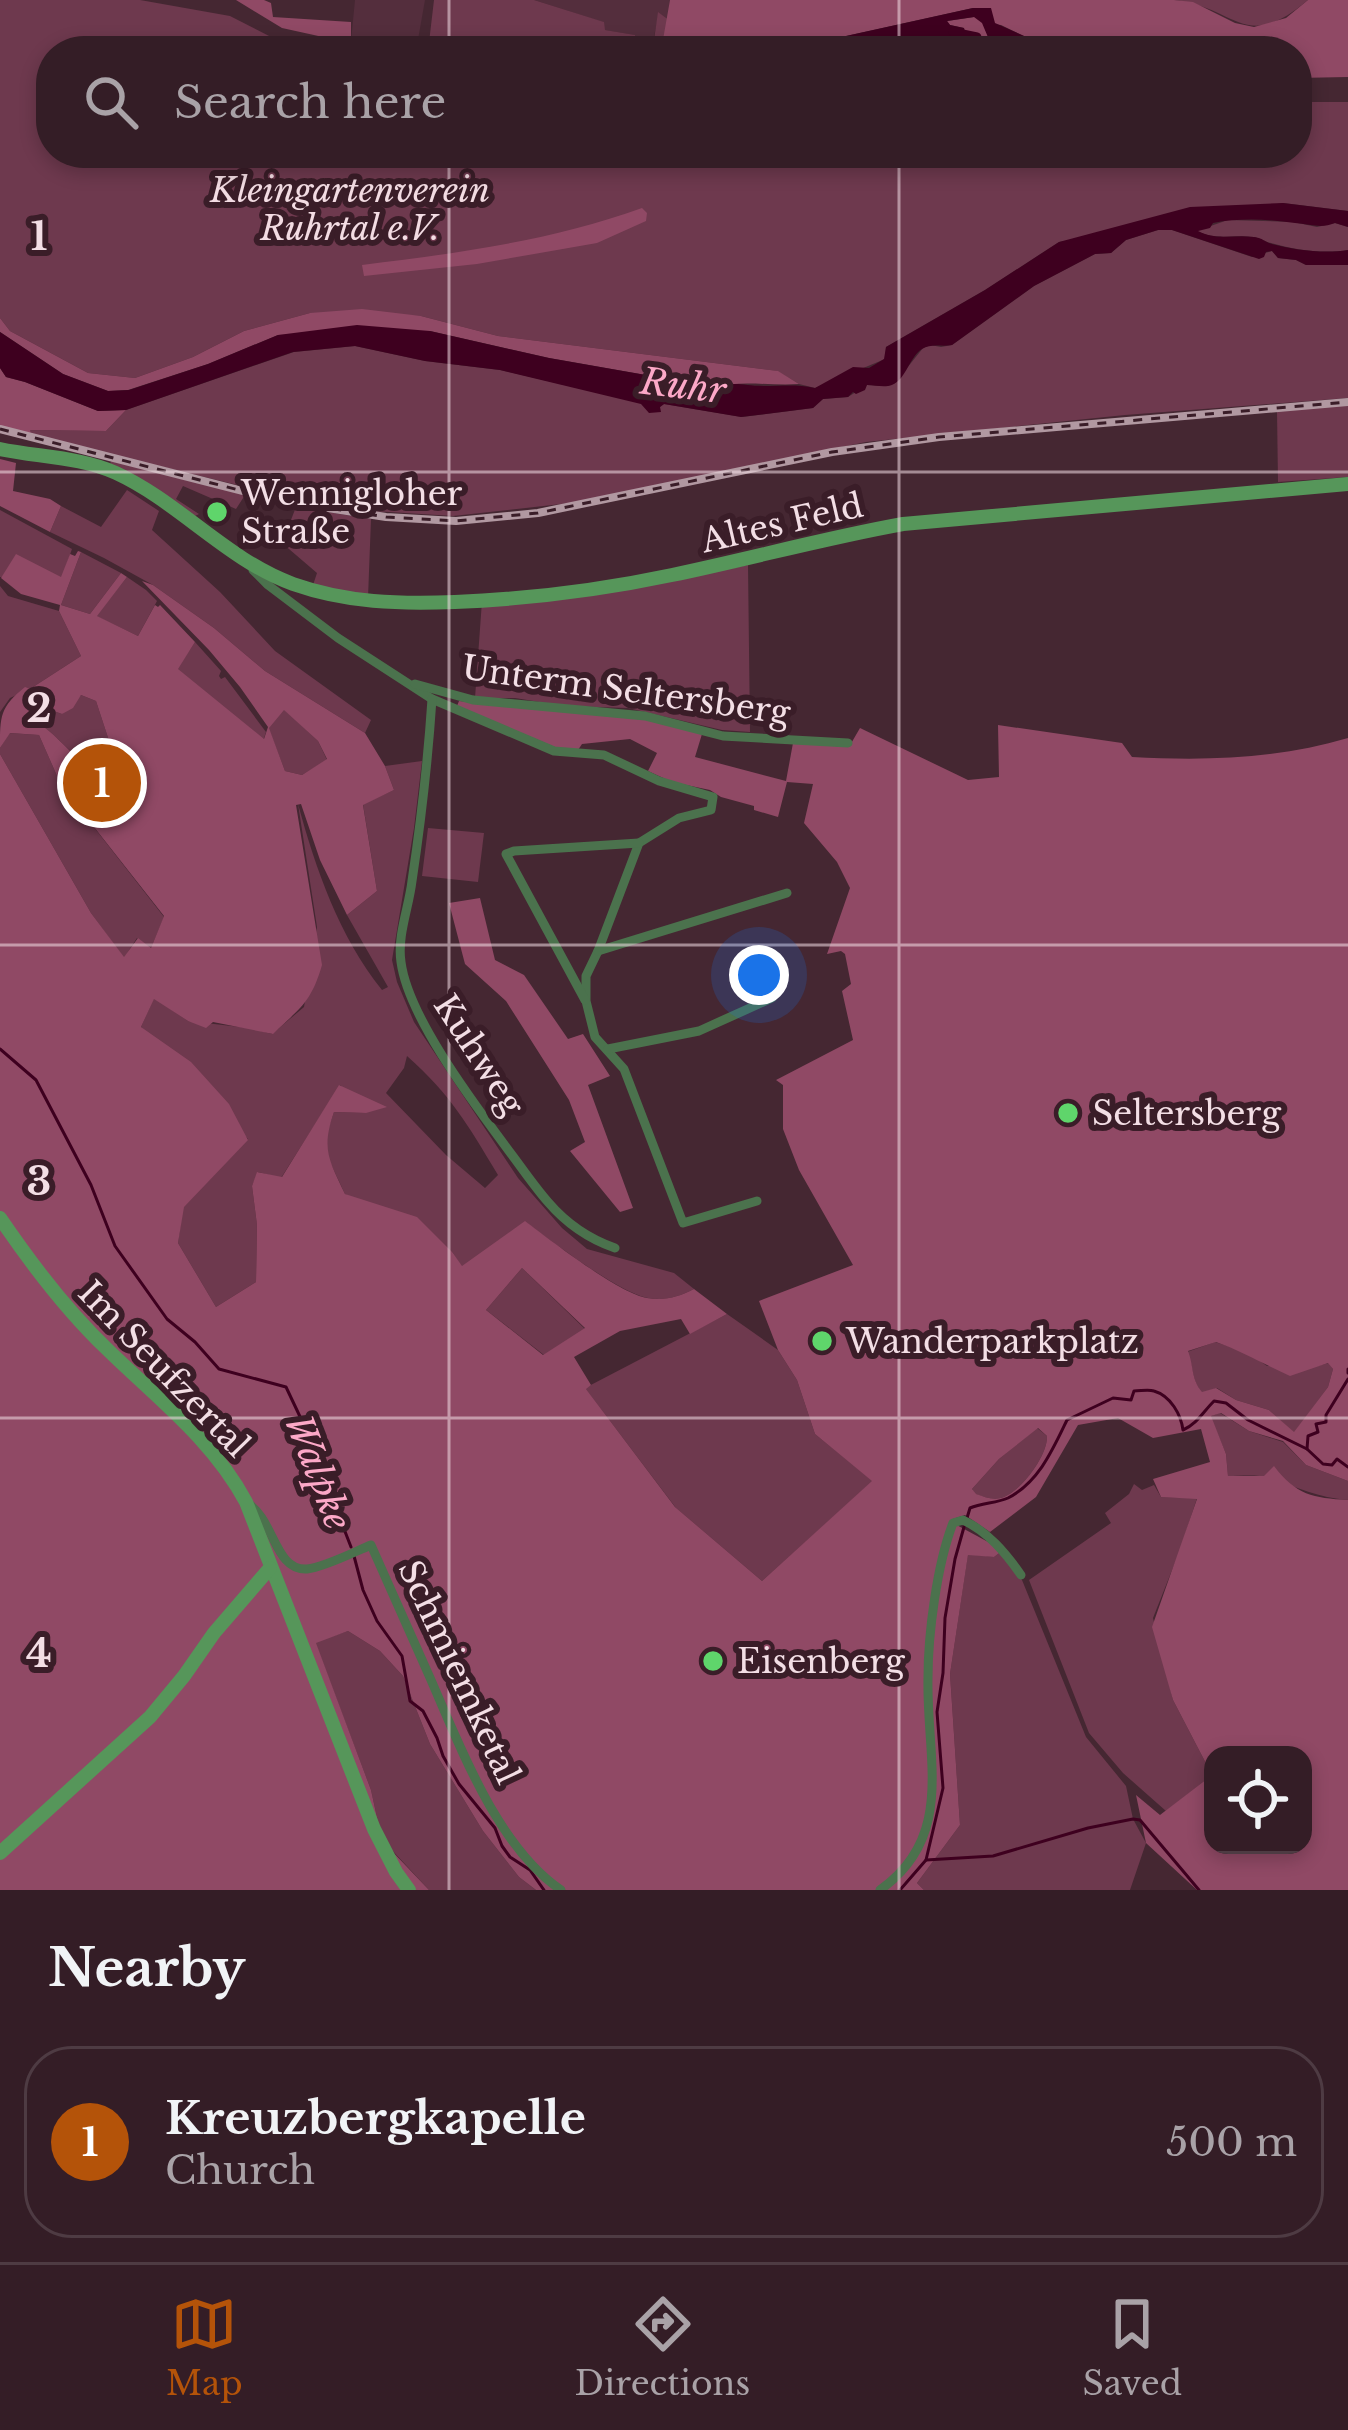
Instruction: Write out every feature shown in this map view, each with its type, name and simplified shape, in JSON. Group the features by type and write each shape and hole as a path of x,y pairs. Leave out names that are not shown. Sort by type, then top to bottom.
{"main road":[{"name":"Altes Feld","path":"0,449 116,473 286,589 398,604 570,593 903,524 1348,484"},
{"name":"Im Seufzertal","path":"0,1218 56,1294 102,1345 215,1452 246,1502 374,1828 409,1890"},
{"path":"0,1853 150,1717 270,1568"}],"street":[{"path":"286,589 338,638 432,699 554,751 604,754 659,781 713,797 711,810 679,818 639,843 506,854 586,1001"},
{"name":"Unterm Seltersberg","path":"398,679 463,698 645,716 723,736 848,743"},
{"name":"Kuhweg","path":"432,699 428,768 400,945 411,1000 486,1120 549,1204 590,1239 615,1248"},
{"path":"639,843 586,976 586,1001 595,1037 624,1069 683,1222 757,1201"},
{"path":"598,950 787,893"},
{"path":"608,1049 698,1031 772,998"},
{"name":"Schmiemketal","path":"246,1502 266,1520 285,1561 295,1568 311,1569 371,1545 493,1808 536,1870 561,1890"},
{"path":"880,1890 913,1860 927,1828 932,1790 928,1675 953,1523 962,1520 974,1526 1003,1550 1021,1575"}],"shaded area":[{"path":"236,0 271,3 273,17 351,22 351,36 318,36 282,28"},
{"path":"355,0 425,0 419,36 351,36"},
{"path":"534,0 670,0 669,20 659,13 654,36 604,30 603,22"},
{"path":"670,0 1174,0 1193,2 1254,27 1286,18 1308,0 1348,0 1348,77 1312,78 1312,36 1024,36 983,23 988,36 965,36 964,28 947,21 974,17 973,8 846,36 664,36"},
{"path":"642,208 646,221 597,243 477,264 364,276 362,265 539,237"},
{"path":"362,309 421,316 498,336 778,371 799,384 714,387 430,331 278,335 208,364 128,390 108,391 63,374 0,332 0,318 10,331 88,373 135,378 193,357 244,331 310,313"},
{"path":"0,368 6,377 98,411 126,410 106,431 30,430 31,435 0,426"},
{"path":"0,459 16,463 13,491 61,506 50,532 0,506"},
{"path":"81,552 61,605 90,614 121,573 127,577 97,616 138,636 155,605 160,605 195,642 178,669 264,739 268,727 240,687 142,581 153,585 265,671 365,733 394,790 363,805 377,891 347,915 320,860 301,804 296,805 322,965 309,997 273,1034 213,1022 206,1028 154,999 141,1027 191,1062 229,1104 248,1140 184,1207 178,1243 216,1307 256,1282 252,1186 257,1172 282,1177 339,1085 387,1107 366,1113 334,1112 328,1145 339,1182 345,1194 417,1217 462,1266 525,1221 635,1294 666,1299 694,1289 727,1314 690,1334 681,1319 620,1331 574,1357 591,1385 586,1389 675,1507 762,1581 872,1481 815,1434 797,1380 778,1350 759,1301 853,1265 799,1170 783,1129 783,1085 776,1080 853,1040 842,991 851,984 845,954 827,954 850,888 837,862 804,823 813,784 787,782 778,817 648,771 657,753 630,739 582,744 578,750 557,748 457,706 459,701 635,717 702,734 695,757 786,781 793,743 849,747 860,728 968,780 999,777 998,725 1122,743 1132,757 1268,754 1348,738 1348,1481 1306,1465 1283,1441 1249,1431 1221,1413 1211,1416 1226,1454 1228,1476 1264,1476 1274,1466 1306,1493 1348,1500 1348,1890 1197,1890 1146,1843 1136,1795 1160,1815 1204,1781 1204,1854 1312,1854 1312,1746 1204,1746 1204,1760 1173,1700 1152,1627 1197,1499 1161,1497 1153,1479 1210,1462 1201,1429 1153,1438 1118,1418 1078,1425 1036,1497 990,1532 965,1515 953,1519 1003,1550 994,1557 968,1555 950,1674 960,1825 917,1883 924,1890 536,1890 519,1877 483,1831 430,1744 403,1676 380,1651 348,1631 316,1643 390,1849 429,1890 0,1890 0,754 91,913 124,957 138,938 151,948 164,916 61,785 39,735 10,733 0,748 1,720 11,700 81,656 60,605 21,594 1,578 16,554 61,577 70,554","holes":["81,695 96,701 113,753 111,769 81,760 44,727 45,708 62,714","284,710 318,741 327,759 302,775 285,771 269,728","522,1268 585,1328 543,1355 486,1310","1216,1342 1290,1376 1328,1363 1333,1369 1328,1387 1294,1432 1269,1410 1216,1388 1202,1392 1188,1351","1038,1428 1047,1436 1039,1462 1011,1493 993,1499 976,1494 972,1489 999,1459"]},
{"path":"480,898 495,960 524,975 568,1039 583,1034 610,1076 588,1085 633,1208 620,1212 570,1151 585,1142 569,1100 506,1001 465,964 449,903"}],"green space":[{"name":"Kleingartenverein Ruhrtal e.V.","path":"0,0 140,0 230,16 269,36 36,36 36,168 1312,168 1312,102 1348,102 1348,211 1283,203 1059,242 886,347 885,359 815,388 777,371 498,336 421,316 310,313 244,331 193,357 135,378 88,373 10,331 0,318"},
{"path":"434,0 534,0 604,22 605,30 635,35 635,36 430,36"},
{"path":"1174,0 1308,0 1286,16 1254,26"},
{"path":"658,12 669,20 665,36 655,36"},
{"path":"1228,220 1317,227 1335,223 1348,227 1348,250 1309,251 1253,237 1217,237 1196,231"},
{"path":"1172,230 1252,257 1272,251 1278,258 1306,265 1348,265 1348,398 866,442 570,503 453,516 303,501 31,435 29,430 106,431 126,410 294,352 355,346 500,370 660,407 742,417 813,408 823,399 848,397 867,385 895,383 923,348 952,345 1034,286 1095,254 1111,253 1126,240"},
{"path":"1348,405 1348,477 1278,482 1277,411"},
{"path":"111,461 245,495 236,509 183,486 176,499 199,514 193,517 110,465"},
{"path":"127,490 159,511 152,530 275,651 371,720 365,733 265,671 153,585 50,532 61,506 101,527"},
{"path":"296,507 371,519 368,598 313,585 317,573 282,543"},
{"path":"0,510 72,549 62,577 0,577"},
{"path":"81,552 121,573 90,614 61,605"},
{"path":"748,565 750,732 628,708 475,698 482,601 644,586"},
{"path":"127,577 157,601 138,636 96,616"},
{"path":"0,586 8,596 59,611 81,656 10,698 0,712"},
{"path":"195,642 266,732 263,741 177,669"},
{"path":"81,695 96,701 113,753 111,770 81,759 44,727 45,708 62,714"},
{"path":"284,709 318,741 327,760 302,775 285,771 268,727"},
{"path":"9,733 39,735 61,785 164,917 151,948 137,938 124,958 91,913 0,754"},
{"path":"422,761 392,960 414,1022 518,1178 562,1228 587,1249 674,1273 694,1289 666,1299 636,1294 525,1222 462,1267 453,1253 345,1194 328,1158 325,1138 334,1112 366,1113 340,1085 281,1178 258,1172 252,1186 256,1282 216,1307 178,1243 183,1207 248,1139 141,1027 154,998 188,1021 272,1034 304,1007 317,927 298,804 341,925 382,990 388,987 347,915 377,891 363,804 394,790 385,766","holes":["407,1056 458,1111 498,1175 485,1188 386,1093"]},
{"path":"428,828 484,833 478,882 422,876"},
{"path":"522,1268 585,1329 544,1355 486,1310"},
{"path":"727,1314 778,1350 797,1380 815,1434 873,1481 762,1581 676,1508 585,1388"},
{"path":"1215,1342 1247,1352 1267,1366 1329,1363 1333,1369 1328,1387 1294,1433 1269,1410 1236,1400 1217,1388 1202,1393 1187,1352"},
{"path":"1220,1413 1249,1431 1283,1442 1306,1465 1348,1481 1348,1500 1264,1477 1228,1476 1226,1454 1210,1416"},
{"path":"1037,1428 1047,1436 1046,1444 1026,1480 1000,1498 975,1494 972,1489 999,1459"},
{"path":"1134,1484 1142,1490 1154,1485 1161,1497 1197,1498 1153,1618 1173,1700 1204,1760 1204,1781 1166,1811 1123,1773 1089,1733 1029,1580 1111,1523 1105,1513"},
{"path":"1000,1552 1022,1580 1086,1737 1126,1786 1133,1819 1146,1843 1130,1890 924,1890 917,1883 960,1825 950,1674 968,1554 994,1557"},
{"path":"348,1631 380,1651 403,1676 430,1744 483,1831 519,1877 536,1890 429,1890 390,1848 315,1642"}],"water":[{"path":"991,8 995,23 1024,36 987,36 974,17 947,21 964,28 966,36 846,36"},
{"name":"Ruhr","path":"1283,203 1348,211 1348,227 1244,220 1213,223 1198,231 1218,237 1254,237 1300,250 1348,250 1348,265 1306,265 1278,258 1272,251 1259,259 1172,230 1158,230 1126,240 1111,253 1095,254 1034,286 952,345 922,349 894,384 867,385 848,397 823,399 813,408 741,417 664,404 661,412 649,413 641,404 500,370 355,346 293,352 126,410 98,411 6,377 0,368 0,332 63,374 108,391 129,390 278,335 357,325 430,331 714,387 815,388 853,367 869,368 884,359 886,347 1059,242 1190,207"}],"waterway":[{"path":"953,32 972,36"},
{"name":"Walpke","path":"0,1049 36,1080 91,1185 115,1246 167,1319 219,1369 286,1387 351,1547"},
{"path":"1307,1449 1308,1436 1318,1432 1316,1424 1326,1422 1348,1379"},
{"name":"Walpke","path":"967,1518 970,1508 1008,1498 1028,1483 1044,1464 1067,1420 1113,1398 1131,1400 1134,1391 1152,1390 1165,1397 1183,1430 1214,1401 1226,1403 1248,1420 1307,1449 1323,1464 1332,1465 1337,1459 1348,1467"},
{"name":"Walpke","path":"900,1890 926,1860 943,1788 937,1712 945,1618 964,1527"},
{"name":"Walpke","path":"354,1556 377,1621 402,1656 410,1701 423,1711 459,1784 495,1828 502,1846 530,1870 544,1890"},
{"path":"926,1860 993,1856 1133,1819 1140,1820 1199,1890"}],"railway":[{"path":"0,429 282,501 386,517 456,521 538,513 832,452 939,437 1348,402"}],"place":[{"name":"Wennigloher Straße","path":"217,512"},
{"name":"Kreuzbergkapelle","path":"102,783"},
{"name":"Seltersberg","path":"1068,1113"},
{"name":"Wanderparkplatz","path":"822,1341"},
{"name":"Eisenberg","path":"713,1661"}]}
